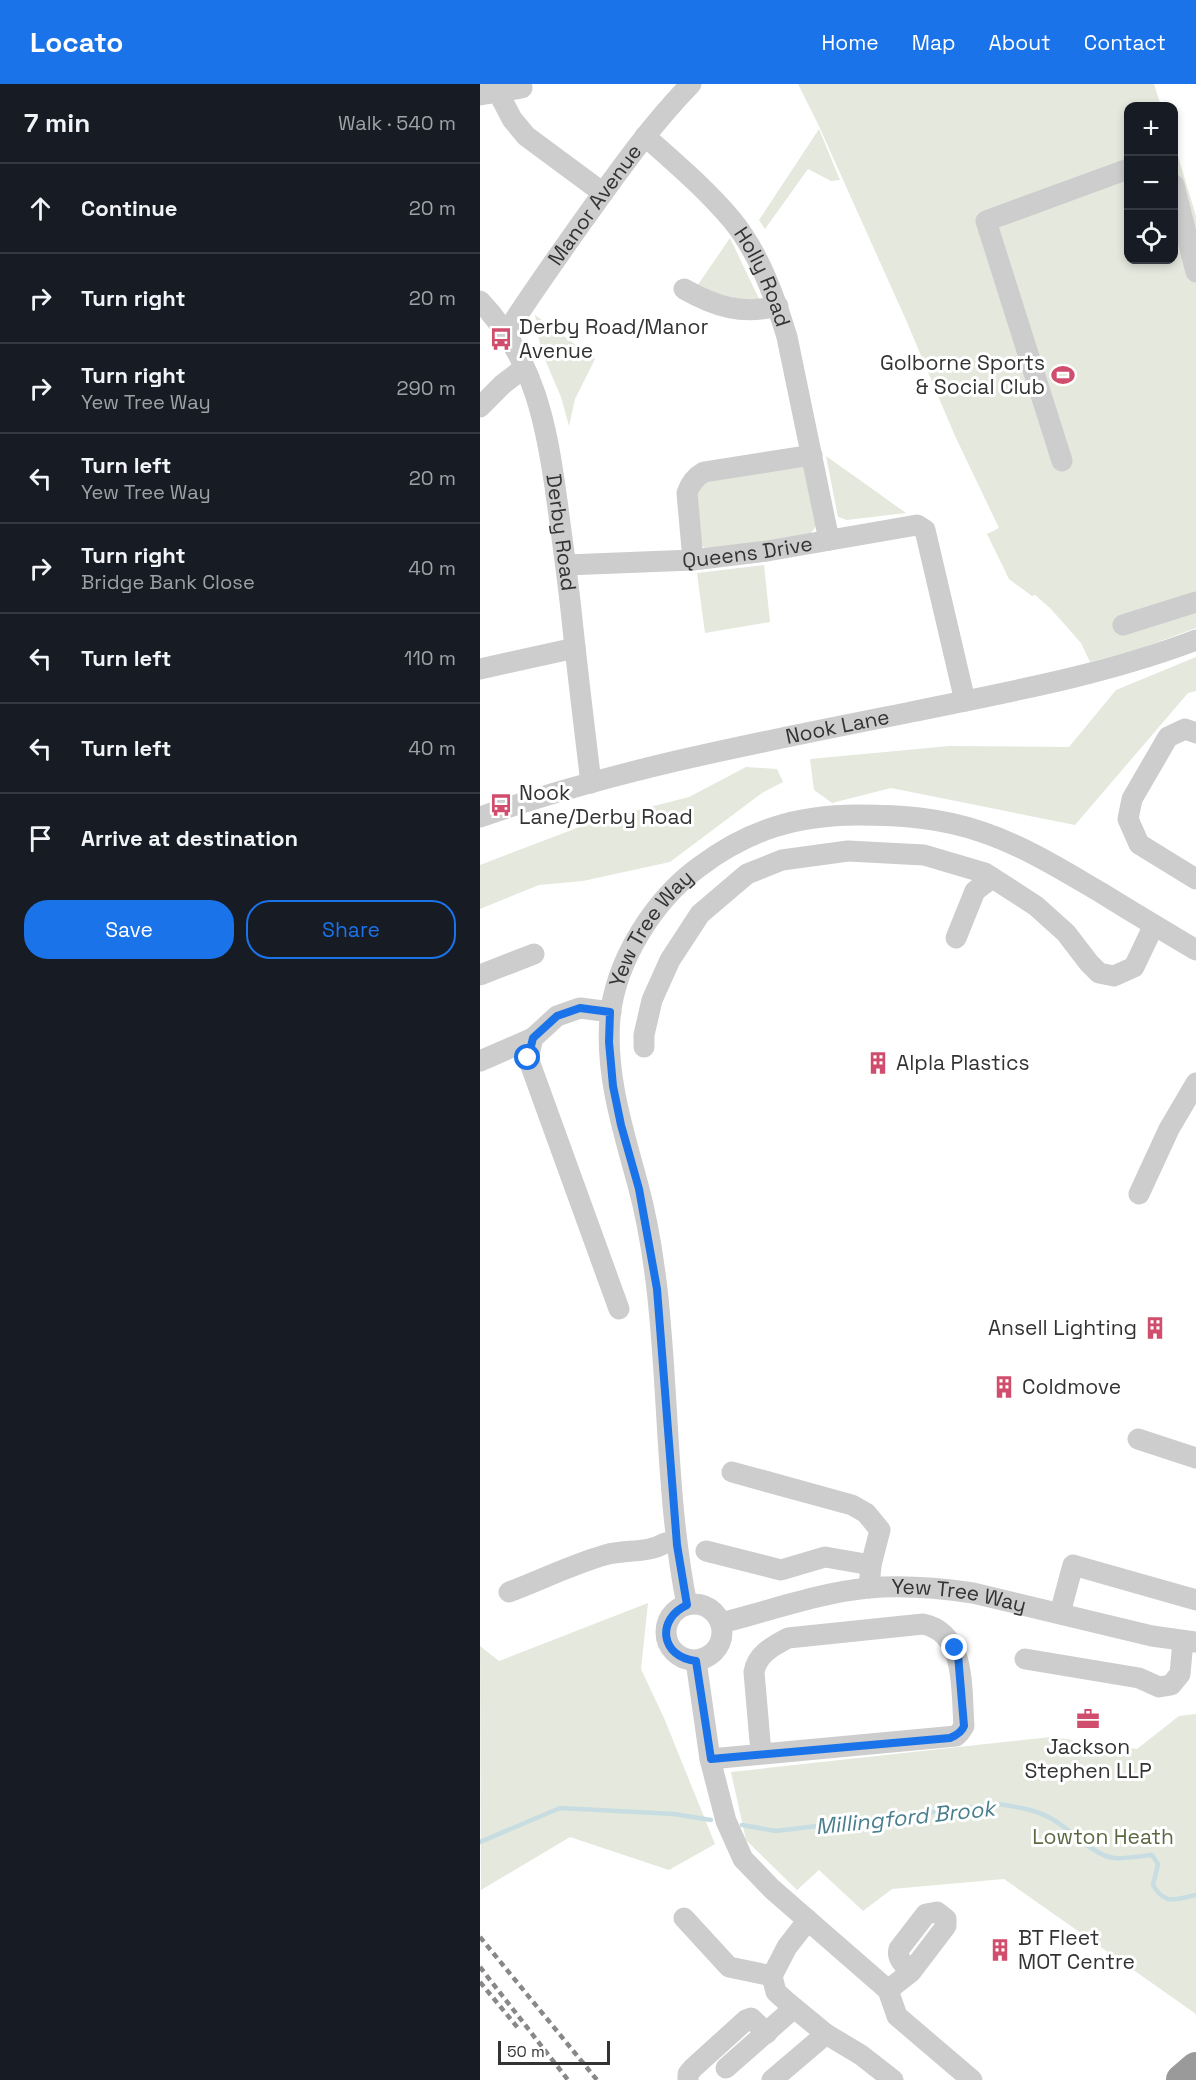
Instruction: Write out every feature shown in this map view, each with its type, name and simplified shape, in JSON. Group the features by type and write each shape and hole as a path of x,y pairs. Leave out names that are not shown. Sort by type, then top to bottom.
{"highway":[{"path":"1182,2080 1196,2068"}],"street":[{"name":"Manor Avenue","path":"506,333 645,136 691,84"},
{"path":"489,93 522,88"},
{"path":"489,93 526,136 603,193"},
{"name":"Holly Road","path":"645,136 702,187 732,220 752,251 778,306 787,337 829,540"},
{"path":"1062,461 986,221 1124,170"},
{"path":"1178,204 1196,272"},
{"path":"684,290 729,309 759,310 778,306"},
{"name":"Derby Road","path":"480,301 506,333 524,368 538,399 550,446 591,783"},
{"path":"480,407 503,384 524,368"},
{"path":"693,560 687,494 689,486 698,475 704,472 812,455"},
{"name":"Queens Drive","path":"566,565 693,560 767,551 917,525 925,530 965,701"},
{"path":"1123,626 1196,602"},
{"name":"Nook Lane","path":"480,817 686,757 1085,676 1155,656 1196,640"},
{"path":"480,669 574,648"},
{"path":"1192,729 1168,737 1132,799 1128,819 1139,844 1196,879"},
{"name":"Yew Tree Way","path":"687,1605 671,1544 657,1289 639,1189 613,1086 609,1042 610,1012 621,975 633,946 657,907 682,879 723,849 765,828 803,819 849,815 897,815 941,821 983,832 1025,850 1196,950"},
{"path":"644,1047 644,1035 652,1000 670,960 700,914 747,874 782,860 848,851 924,855 985,873 1036,906 1066,933 1099,973 1114,976 1134,967 1154,925"},
{"path":"956,938 975,891 992,878"},
{"path":"480,975 534,954"},
{"path":"480,1061 533,1038 557,1016 580,1008 610,1012"},
{"path":"533,1038 528,1058 619,1310"},
{"path":"1139,1194 1169,1129 1196,1083"},
{"path":"1138,1439 1196,1458"},
{"path":"732,1472 852,1504 866,1513 880,1530 869,1588"},
{"path":"509,1592 620,1551 654,1549 671,1544"},
{"path":"706,1551 781,1570 825,1557 872,1565"},
{"path":"1060,1613 1073,1565 1196,1600"},
{"name":"Yew Tree Way","path":"721,1623 814,1598 869,1588 946,1589 974,1593 1152,1636 1190,1641"},
{"path":"687,1605 704,1606 711,1610 721,1623 723,1631 718,1648 712,1655 696,1661 678,1656 667,1640 668,1622 672,1615 687,1605"},
{"path":"711,1759 956,1736 964,1726 958,1655 952,1643 942,1633 923,1624 788,1638 774,1646 761,1656 755,1668 761,1753"},
{"path":"1025,1659 1139,1678 1159,1687 1171,1685 1180,1674 1190,1641"},
{"path":"696,1661 711,1759 726,1821 743,1859 756,1875 888,1990 897,2016 972,2080"},
{"path":"684,1918 729,1967 772,1977"},
{"path":"808,1920 787,1947 772,1977 776,1992 826,2034 861,2055 893,2080"},
{"path":"888,1990 910,1972"},
{"path":"726,2068 794,2008"},
{"path":"688,2080 688,2074 693,2068 746,2020 751,2018 755,2020 767,2033"},
{"path":"772,2080 826,2034"}],"green space":[{"name":"Golborne Sports & Social Club","path":"798,84 1154,84 1160,102 1124,102 1124,264 1178,264 1178,156 1196,216 1196,628 1139,649 1090,662 1081,643 1050,608 1035,595 1032,596 1009,579 987,534 999,528 955,436 818,124"},
{"path":"819,129 840,180 831,181 808,169 765,229 759,220"},
{"path":"730,238 761,303 733,304 695,289"},
{"path":"535,315 595,359 575,399 569,426 561,397 541,350"},
{"path":"826,456 906,513 847,520 838,517"},
{"path":"799,463 809,471 817,525 808,537 707,550 697,541 692,492 701,481"},
{"path":"764,565 770,622 705,633 697,573"},
{"path":"1196,657 1196,691 1188,693 1075,825 891,788 832,803 814,790 810,759 949,746 1069,747 1116,690"},
{"path":"746,767 777,769 783,782 762,793 670,862 583,881 539,885 480,909 480,865 595,821 689,797"},
{"path":"648,1603 641,1669 664,1718 715,1844 669,1870 570,1837 481,1890 480,1646 499,1661"},
{"name":"Lowton Heath","path":"1196,1714 1196,2014 1004,1879 892,1889 863,1911 819,1870 797,1890 746,1840 731,1772 1051,1737 1137,1749 1179,1716"}],"waterway":[{"name":"Millingford Brook","path":"742,1825 776,1831 998,1804 1026,1809 1046,1816 1106,1856 1123,1858 1152,1855 1158,1864 1153,1885 1157,1892 1172,1899 1196,1895"},
{"name":"Millingford Brook","path":"480,1842 560,1808 674,1814 711,1820"}],"railway":[{"path":"480,1937 597,2080"},
{"path":"480,1967 568,2080"},
{"path":"480,1982 518,2028"}],"place":[{"name":"Derby Road/Manor Avenue","path":"501,339"},
{"name":"Golborne Sports & Social Club","path":"1063,375"},
{"name":"Nook Lane/Derby Road","path":"501,805"},
{"name":"Alpla Plastics","path":"878,1063"},
{"name":"Ansell Lighting","path":"1155,1328"},
{"name":"Coldmove","path":"1004,1387"},
{"name":"Jackson Stephen LLP","path":"1088,1719"},
{"name":"BT Fleet MOT Centre","path":"1000,1950"}],"route":[{"path":"528,1058 533,1038 557,1016 580,1008 610,1012 609,1042 613,1086 639,1189 657,1289 677,1545 687,1605 672,1615 666,1631 667,1640 671,1649 678,1656 696,1661 711,1759 956,1736 964,1726 958,1655 955,1648"}]}
